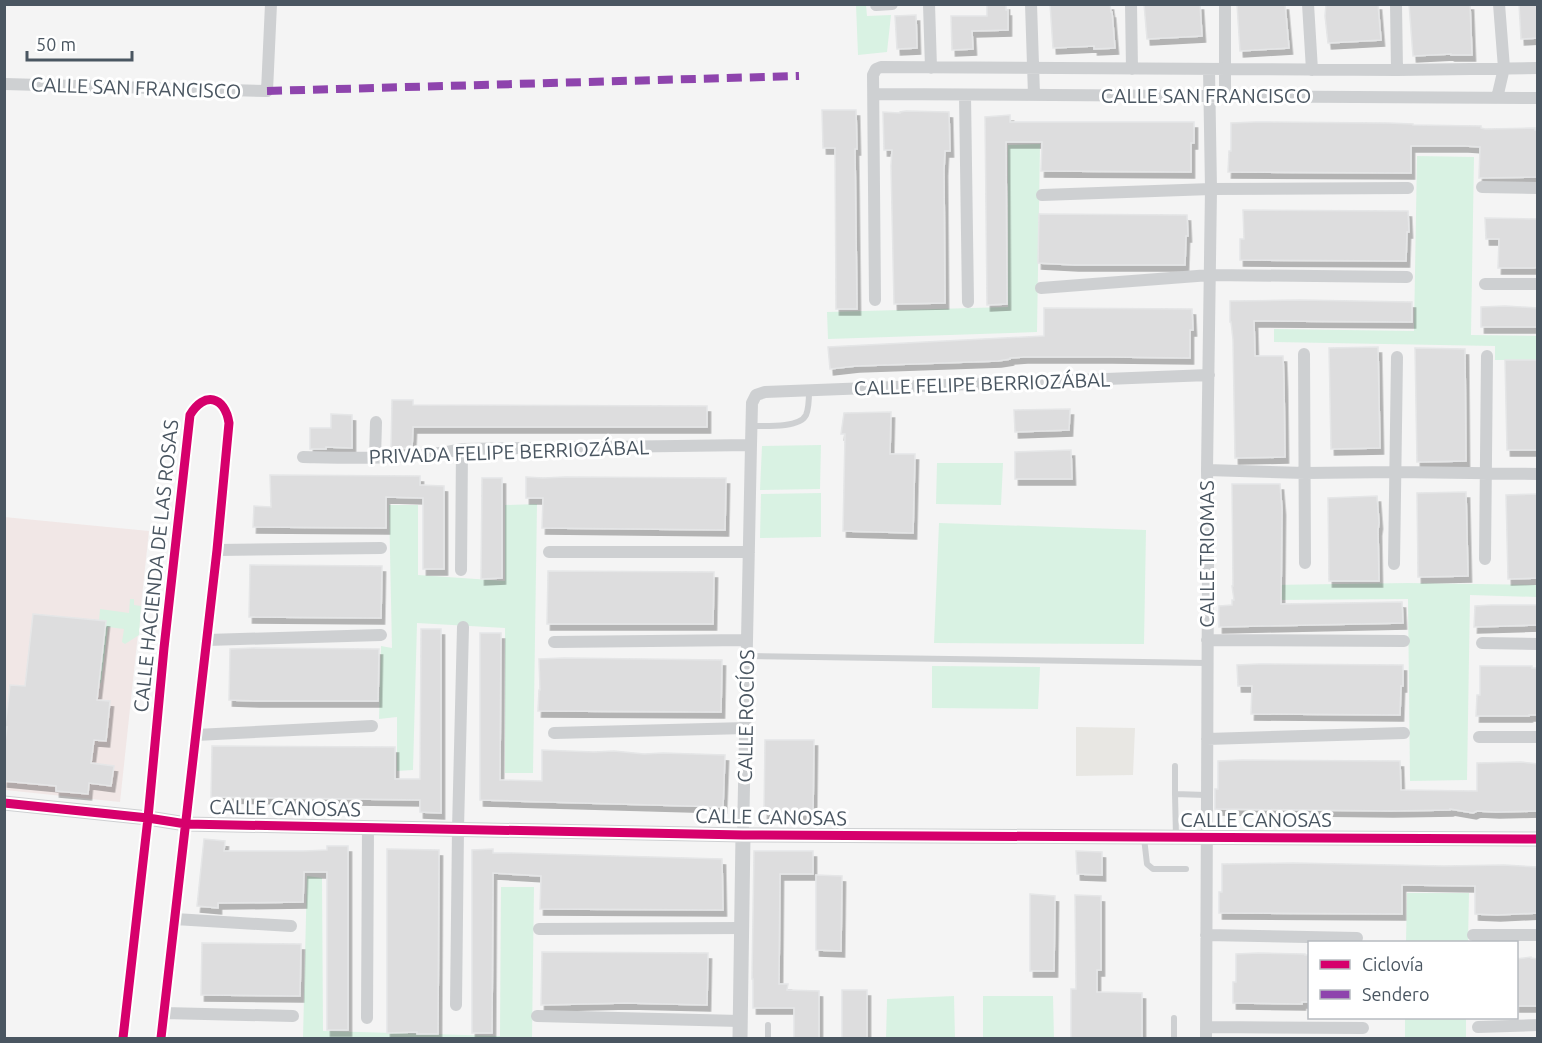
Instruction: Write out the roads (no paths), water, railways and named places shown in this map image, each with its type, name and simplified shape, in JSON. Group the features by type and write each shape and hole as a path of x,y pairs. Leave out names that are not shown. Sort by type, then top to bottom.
{"street":[{"name":"CALLE SAN FRANCISCO","path":"4,84 267,91 271,4"},
{"path":"876,5 892,4"},
{"path":"929,4 932,68"},
{"path":"1031,4 1034,95"},
{"path":"1131,4 1132,69"},
{"path":"1225,4 1225,96"},
{"path":"1308,4 1312,70"},
{"path":"1396,4 1397,70"},
{"path":"1497,98 1504,68 1499,4"},
{"name":"CALLE SAN FRANCISCO","path":"1538,68 1312,70 881,67 876,69 873,75 874,94 1538,98"},
{"name":"CALLE TRIOMAS","path":"1206,1033 1207,470 1211,189 1209,69"},
{"path":"874,94 875,300"},
{"path":"965,95 968,302"},
{"path":"1482,187 1538,188"},
{"path":"1042,195 1211,189 1408,188"},
{"path":"1041,288 1210,275 1407,277"},
{"path":"1485,284 1538,284"},
{"path":"1304,354 1305,563"},
{"path":"1485,559 1487,356"},
{"path":"1394,564 1397,357"},
{"name":"CALLE FELIPE BERRIOZÁBAL","path":"756,395 765,392 1209,375"},
{"name":"CALLE ROCÍOS","path":"740,1038 752,403 756,395"},
{"name":"CALLE HACIENDA DE LAS ROSAS","path":"123,1038 190,415 201,402 211,399 220,402 225,408 230,423 161,1038"},
{"path":"375,458 376,422"},
{"name":"PRIVADA FELIPE BERRIOZÁBAL","path":"303,457 375,458 436,455 462,449 751,445"},
{"path":"461,570 462,449"},
{"path":"1207,470 1305,473 1538,474"},
{"path":"217,550 381,548"},
{"path":"549,552 749,552"},
{"path":"456,1005 463,627"},
{"path":"207,640 381,635"},
{"path":"554,642 747,640"},
{"path":"1207,640 1404,641"},
{"path":"1482,643 1538,644"},
{"path":"196,735 372,726"},
{"path":"554,733 746,728"},
{"path":"1207,739 1404,733"},
{"path":"1479,737 1538,736"},
{"name":"CALLE CANOSAS","path":"4,803 186,824 744,835 1538,839"},
{"path":"367,1018 368,827"},
{"path":"175,920 291,926"},
{"path":"538,929 742,928"},
{"path":"1473,935 1538,935"},
{"path":"1206,936 1357,938"},
{"path":"164,1013 293,1016"},
{"path":"537,1016 740,1021"},
{"path":"1478,1027 1538,1025"},
{"path":"1206,1033 1363,1028"}],"lane":[{"path":"752,426 795,424 803,420 808,412 809,391"},
{"path":"747,656 1208,663"},
{"path":"1175,766 1176,837"},
{"path":"1175,794 1206,795"},
{"path":"1144,837 1147,864 1150,867 1153,869 1186,869"},
{"path":"1174,1018 1174,1038"},
{"path":"768,1025 768,1038"}]}
